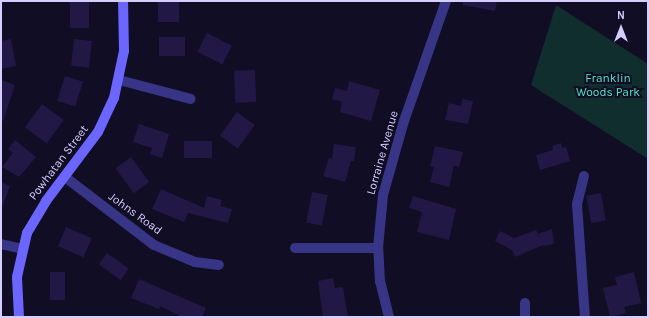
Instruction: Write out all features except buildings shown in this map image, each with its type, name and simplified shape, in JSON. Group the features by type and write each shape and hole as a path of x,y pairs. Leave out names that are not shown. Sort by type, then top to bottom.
{"street":[{"name":"Powhatan Street","path":"19,317 17,277 22,249 34,218 98,132 109,112 119,80 125,45 123,1"},
{"name":"Lorraine Avenue","path":"388,317 380,282 378,248 383,196 396,150 446,1"},
{"path":"119,80 191,99"},
{"path":"584,176 577,204 585,317"},
{"name":"Johns Road","path":"65,177 154,245 195,262 219,265"},
{"path":"1,244 22,249"},
{"path":"295,248 378,248"},
{"path":"524,303 525,317"}],"green space":[{"name":"Franklin Woods Park","path":"556,5 648,64 648,159 531,85"}]}
